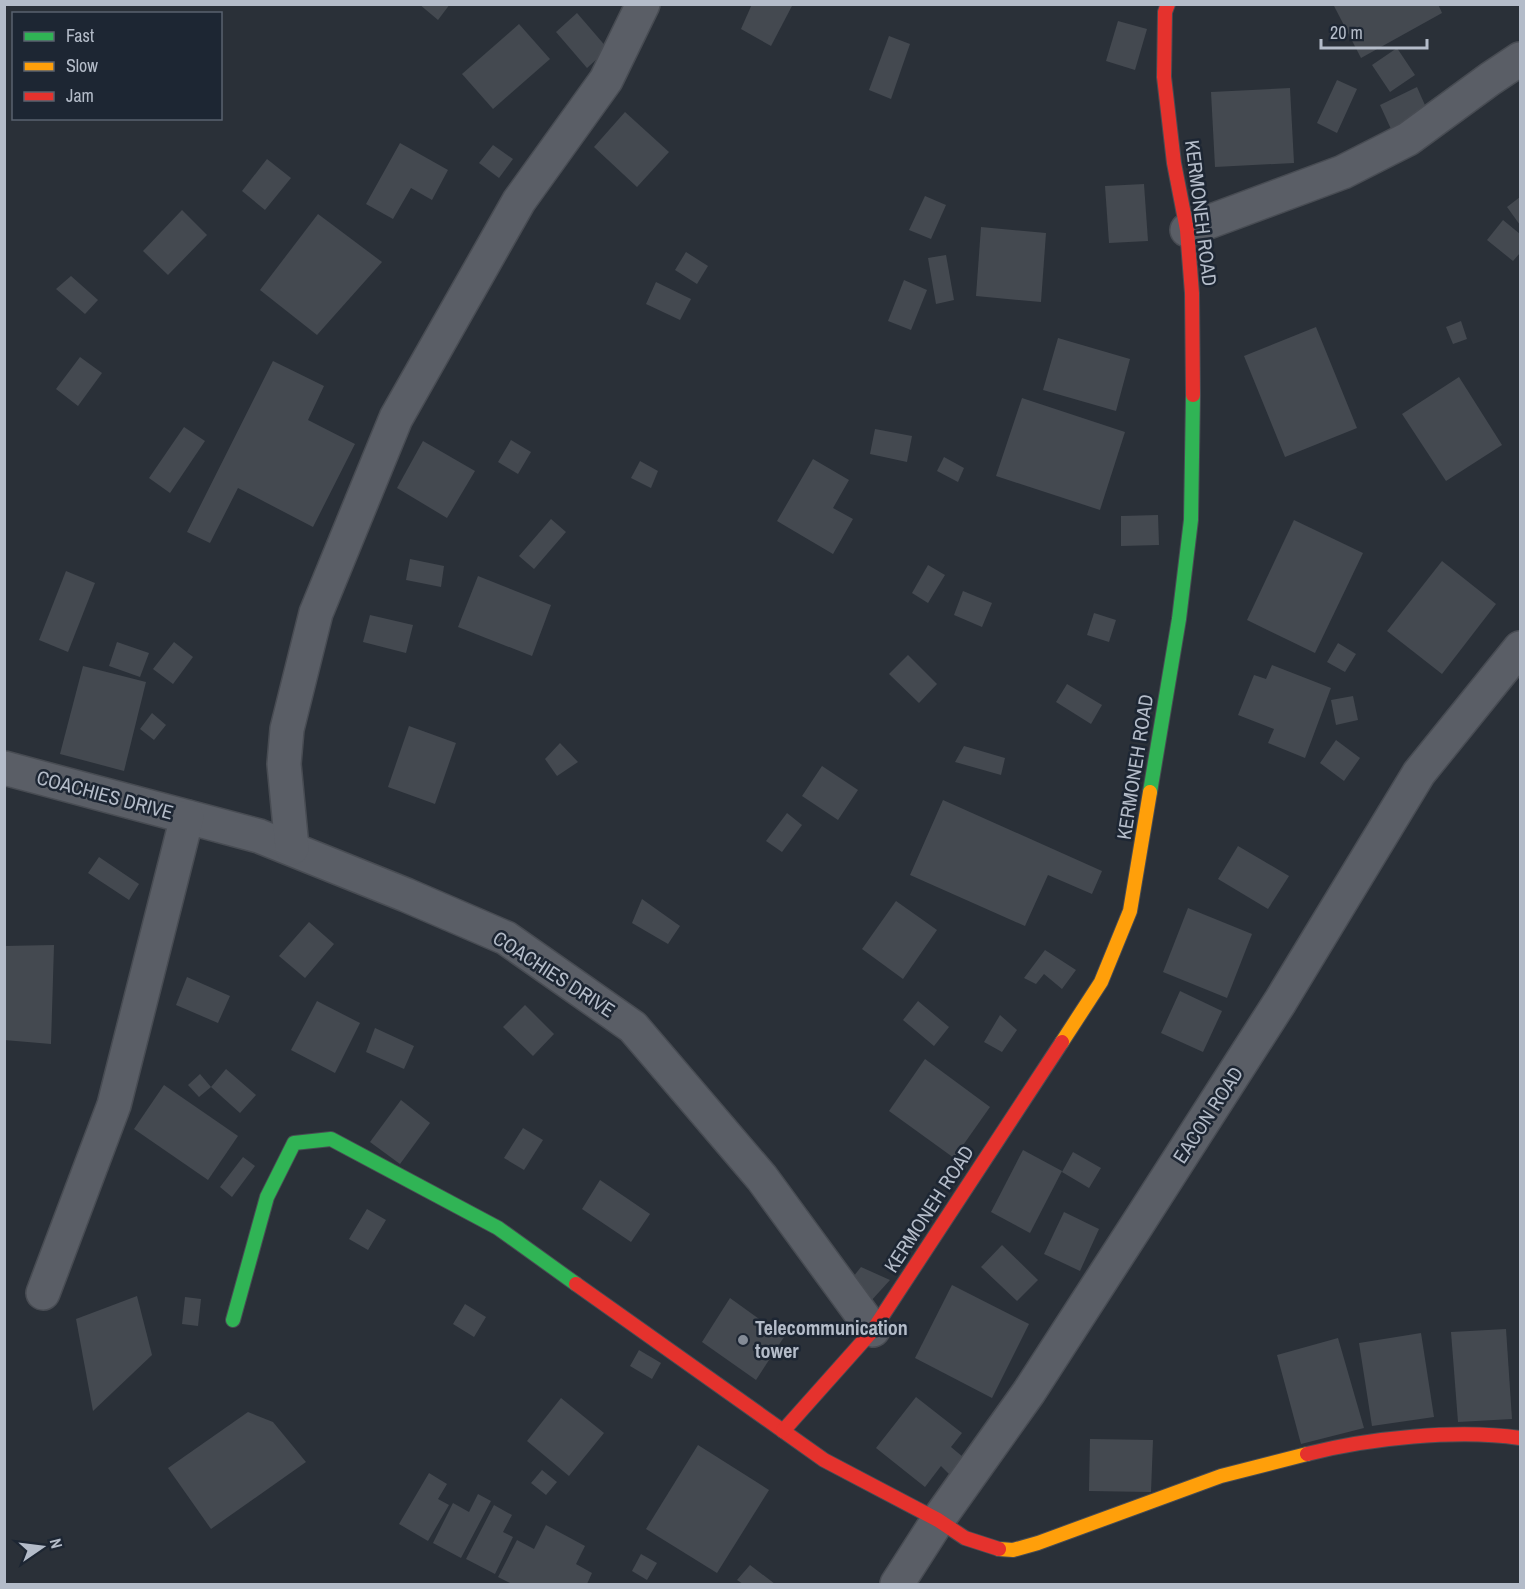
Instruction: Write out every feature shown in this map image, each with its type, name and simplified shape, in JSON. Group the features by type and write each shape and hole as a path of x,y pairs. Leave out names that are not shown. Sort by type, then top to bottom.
{"street":[{"path":"292,848 284,765 289,719 316,613 396,418 519,201 606,80 643,4"},
{"name":"KERMONEH ROAD","path":"783,1431 873,1330 1101,982 1130,911 1179,619 1191,520 1194,453 1192,293 1187,230 1174,163 1164,77 1165,12 1168,4"},
{"path":"1187,230 1343,172 1389,149 1408,139 1521,59"},
{"name":"EACON ROAD","path":"897,1584 938,1520 1029,1392 1124,1245 1280,1002 1419,773 1521,648"},
{"name":"COACHIES DRIVE","path":"4,768 259,836 506,938 633,1027 762,1179 873,1330"},
{"path":"43,1293 114,1105 187,817"},
{"path":"233,1320 267,1197 294,1143 332,1139 498,1228 824,1460 938,1520 965,1538 992,1548 1013,1550 1038,1543 1221,1476 1315,1452 1400,1438 1492,1434 1521,1438"}],"building":[{"path":"419,4 450,4 438,20"},
{"path":"752,4 793,4 771,46 741,29"},
{"path":"1333,4 1438,4 1442,13 1361,58"},
{"path":"577,13 608,49 587,68 556,32"},
{"path":"1118,21 1147,29 1135,70 1106,61"},
{"path":"519,24 550,59 493,109 462,74"},
{"path":"889,36 910,44 891,99 869,90"},
{"path":"1397,48 1415,75 1390,92 1372,65"},
{"path":"1337,80 1357,89 1337,133 1317,123"},
{"path":"1417,87 1428,112 1391,129 1380,105"},
{"path":"1290,88 1294,163 1215,167 1211,92"},
{"path":"625,112 669,152 637,187 594,147"},
{"path":"400,143 448,170 432,200 411,188 393,219 366,204"},
{"path":"493,145 513,159 499,178 479,163"},
{"path":"267,159 291,178 265,210 242,191"},
{"path":"1144,184 1148,241 1109,243 1105,186"},
{"path":"925,196 946,205 931,239 909,230"},
{"path":"1520,197 1520,225 1507,207"},
{"path":"182,210 207,235 168,275 143,251"},
{"path":"318,214 382,262 317,335 260,290"},
{"path":"1503,220 1520,234 1520,253 1513,261 1487,240"},
{"path":"981,227 1046,233 1041,302 976,296"},
{"path":"686,252 708,266 697,284 675,270"},
{"path":"946,255 954,300 936,304 928,258"},
{"path":"71,276 98,300 85,314 56,289"},
{"path":"904,280 927,290 911,330 888,321"},
{"path":"656,282 691,299 680,320 646,304"},
{"path":"1461,321 1467,339 1453,344 1446,327"},
{"path":"1316,327 1357,428 1285,457 1244,356"},
{"path":"1058,338 1130,359 1116,411 1043,390"},
{"path":"80,357 102,373 78,406 56,389"},
{"path":"273,361 324,386 308,420 355,444 313,527 238,488 210,543 187,532"},
{"path":"1459,377 1502,445 1446,481 1402,414"},
{"path":"1022,398 1125,432 1100,510 996,476"},
{"path":"184,427 205,441 170,493 149,478"},
{"path":"875,429 912,436 907,462 870,454"},
{"path":"511,440 531,452 518,474 498,462"},
{"path":"423,441 475,471 447,518 397,488"},
{"path":"944,457 964,468 958,482 937,471"},
{"path":"813,459 849,480 833,508 853,519 833,554 777,521"},
{"path":"640,461 658,471 651,488 631,478"},
{"path":"1158,515 1159,545 1121,546 1121,516"},
{"path":"551,519 566,532 534,569 519,556"},
{"path":"1294,520 1363,553 1315,653 1247,620"},
{"path":"410,559 444,566 441,587 406,580"},
{"path":"1442,561 1496,604 1442,674 1387,631"},
{"path":"928,565 945,575 928,603 912,593"},
{"path":"66,571 95,583 68,652 39,640"},
{"path":"478,576 551,605 532,656 458,627"},
{"path":"963,591 992,603 982,627 954,615"},
{"path":"1094,613 1116,620 1109,642 1087,635"},
{"path":"370,615 413,625 406,653 363,642"},
{"path":"117,642 149,653 140,677 109,666"},
{"path":"174,642 193,657 173,684 153,669"},
{"path":"1338,643 1356,654 1345,672 1327,662"},
{"path":"908,655 937,684 919,703 889,674"},
{"path":"1272,665 1331,688 1305,758 1268,743 1274,729 1238,715 1254,675 1266,679"},
{"path":"83,666 146,682 124,771 60,754"},
{"path":"1067,684 1102,705 1091,724 1056,702"},
{"path":"1353,696 1358,720 1336,725 1331,700"},
{"path":"152,713 166,725 154,740 140,729"},
{"path":"409,726 456,743 435,804 388,787"},
{"path":"1336,740 1360,758 1344,781 1320,763"},
{"path":"560,743 578,762 557,776 545,759"},
{"path":"964,746 1005,758 1001,775 955,762"},
{"path":"822,766 858,790 838,820 802,796"},
{"path":"943,800 1102,871 1092,894 1048,875 1025,926 910,875"},
{"path":"787,813 802,825 782,852 766,841"},
{"path":"1238,846 1289,876 1268,909 1218,879"},
{"path":"99,857 139,884 129,900 88,873"},
{"path":"642,899 680,926 668,944 632,923"},
{"path":"896,901 937,930 903,979 862,949"},
{"path":"1188,908 1252,934 1227,998 1163,972"},
{"path":"309,922 334,944 305,978 279,956"},
{"path":"54,945 51,1044 4,1040 4,946"},
{"path":"1045,950 1076,970 1062,989 1044,974 1036,984 1024,978"},
{"path":"187,977 230,996 218,1023 176,1005"},
{"path":"1180,991 1222,1011 1203,1052 1161,1033"},
{"path":"317,1001 360,1023 335,1073 291,1050"},
{"path":"918,1001 949,1027 934,1046 903,1020"},
{"path":"525,1005 554,1034 533,1056 503,1027"},
{"path":"1000,1015 1017,1030 1002,1052 984,1042"},
{"path":"375,1028 414,1046 404,1069 366,1052"},
{"path":"925,1059 990,1107 954,1158 889,1111"},
{"path":"226,1069 256,1095 240,1113 211,1087"},
{"path":"200,1074 211,1087 199,1097 188,1085"},
{"path":"164,1085 238,1136 208,1180 134,1129"},
{"path":"401,1100 430,1123 400,1164 370,1142"},
{"path":"523,1128 543,1140 524,1170 504,1158"},
{"path":"1023,1150 1062,1171 1030,1233 991,1212"},
{"path":"1073,1152 1101,1168 1089,1188 1062,1172"},
{"path":"243,1157 255,1166 232,1197 220,1187"},
{"path":"600,1180 650,1214 631,1242 582,1209"},
{"path":"367,1209 386,1220 368,1250 349,1239"},
{"path":"1064,1212 1099,1229 1080,1271 1044,1254"},
{"path":"1002,1245 1038,1280 1017,1301 981,1267"},
{"path":"861,1267 890,1280 870,1302 849,1282"},
{"path":"952,1285 1029,1324 992,1398 915,1358"},
{"path":"137,1296 152,1355 93,1411 76,1319"},
{"path":"185,1297 201,1299 198,1326 182,1324"},
{"name":"Telecommunication tower","path":"730,1298 784,1337 756,1380 702,1342"},
{"path":"465,1304 486,1317 474,1337 453,1324"},
{"path":"1506,1329 1512,1419 1458,1422 1451,1332"},
{"path":"1421,1333 1434,1417 1372,1426 1359,1343"},
{"path":"1338,1338 1364,1428 1301,1444 1277,1355"},
{"path":"639,1350 661,1363 652,1379 630,1366"},
{"path":"916,1397 962,1433 951,1447 963,1457 949,1474 941,1466 925,1487 876,1448"},
{"path":"561,1398 604,1433 569,1476 527,1441"},
{"path":"248,1412 273,1422 306,1462 211,1529 168,1468"},
{"path":"1090,1439 1153,1440 1151,1492 1089,1491"},
{"path":"698,1445 769,1490 717,1573 646,1529"},
{"path":"542,1470 557,1482 546,1495 531,1483"},
{"path":"429,1473 447,1484 438,1499 449,1505 428,1541 399,1524"},
{"path":"478,1494 491,1501 461,1558 433,1543 453,1503 469,1512"},
{"path":"494,1505 512,1515 503,1532 513,1537 495,1574 466,1559"},
{"path":"546,1525 585,1546 576,1564 592,1573 587,1584 512,1584 498,1577 517,1540 534,1549"},
{"path":"641,1554 657,1563 647,1580 632,1571"},
{"path":"750,1565 775,1584 743,1584 737,1580"}],"traffic: fast":[{"path":"1150,792 1179,619 1191,520 1193,395"},
{"path":"233,1320 267,1197 294,1143 331,1139 498,1228 576,1284"}],"traffic: slow":[{"path":"1062,1042 1101,982 1130,911 1150,792"},
{"path":"999,1549 1013,1550 1038,1543 1221,1476 1307,1454"}],"traffic: jam":[{"path":"1168,4 1165,12 1164,77 1174,163 1187,230 1192,293 1193,395"},
{"path":"783,1431 873,1330 1062,1042"},
{"path":"576,1284 824,1460 938,1520 965,1538 999,1549"},
{"path":"1307,1454 1358,1443 1413,1437 1469,1434 1520,1438"}],"place":[{"name":"Telecommunication tower","path":"743,1340"}]}
